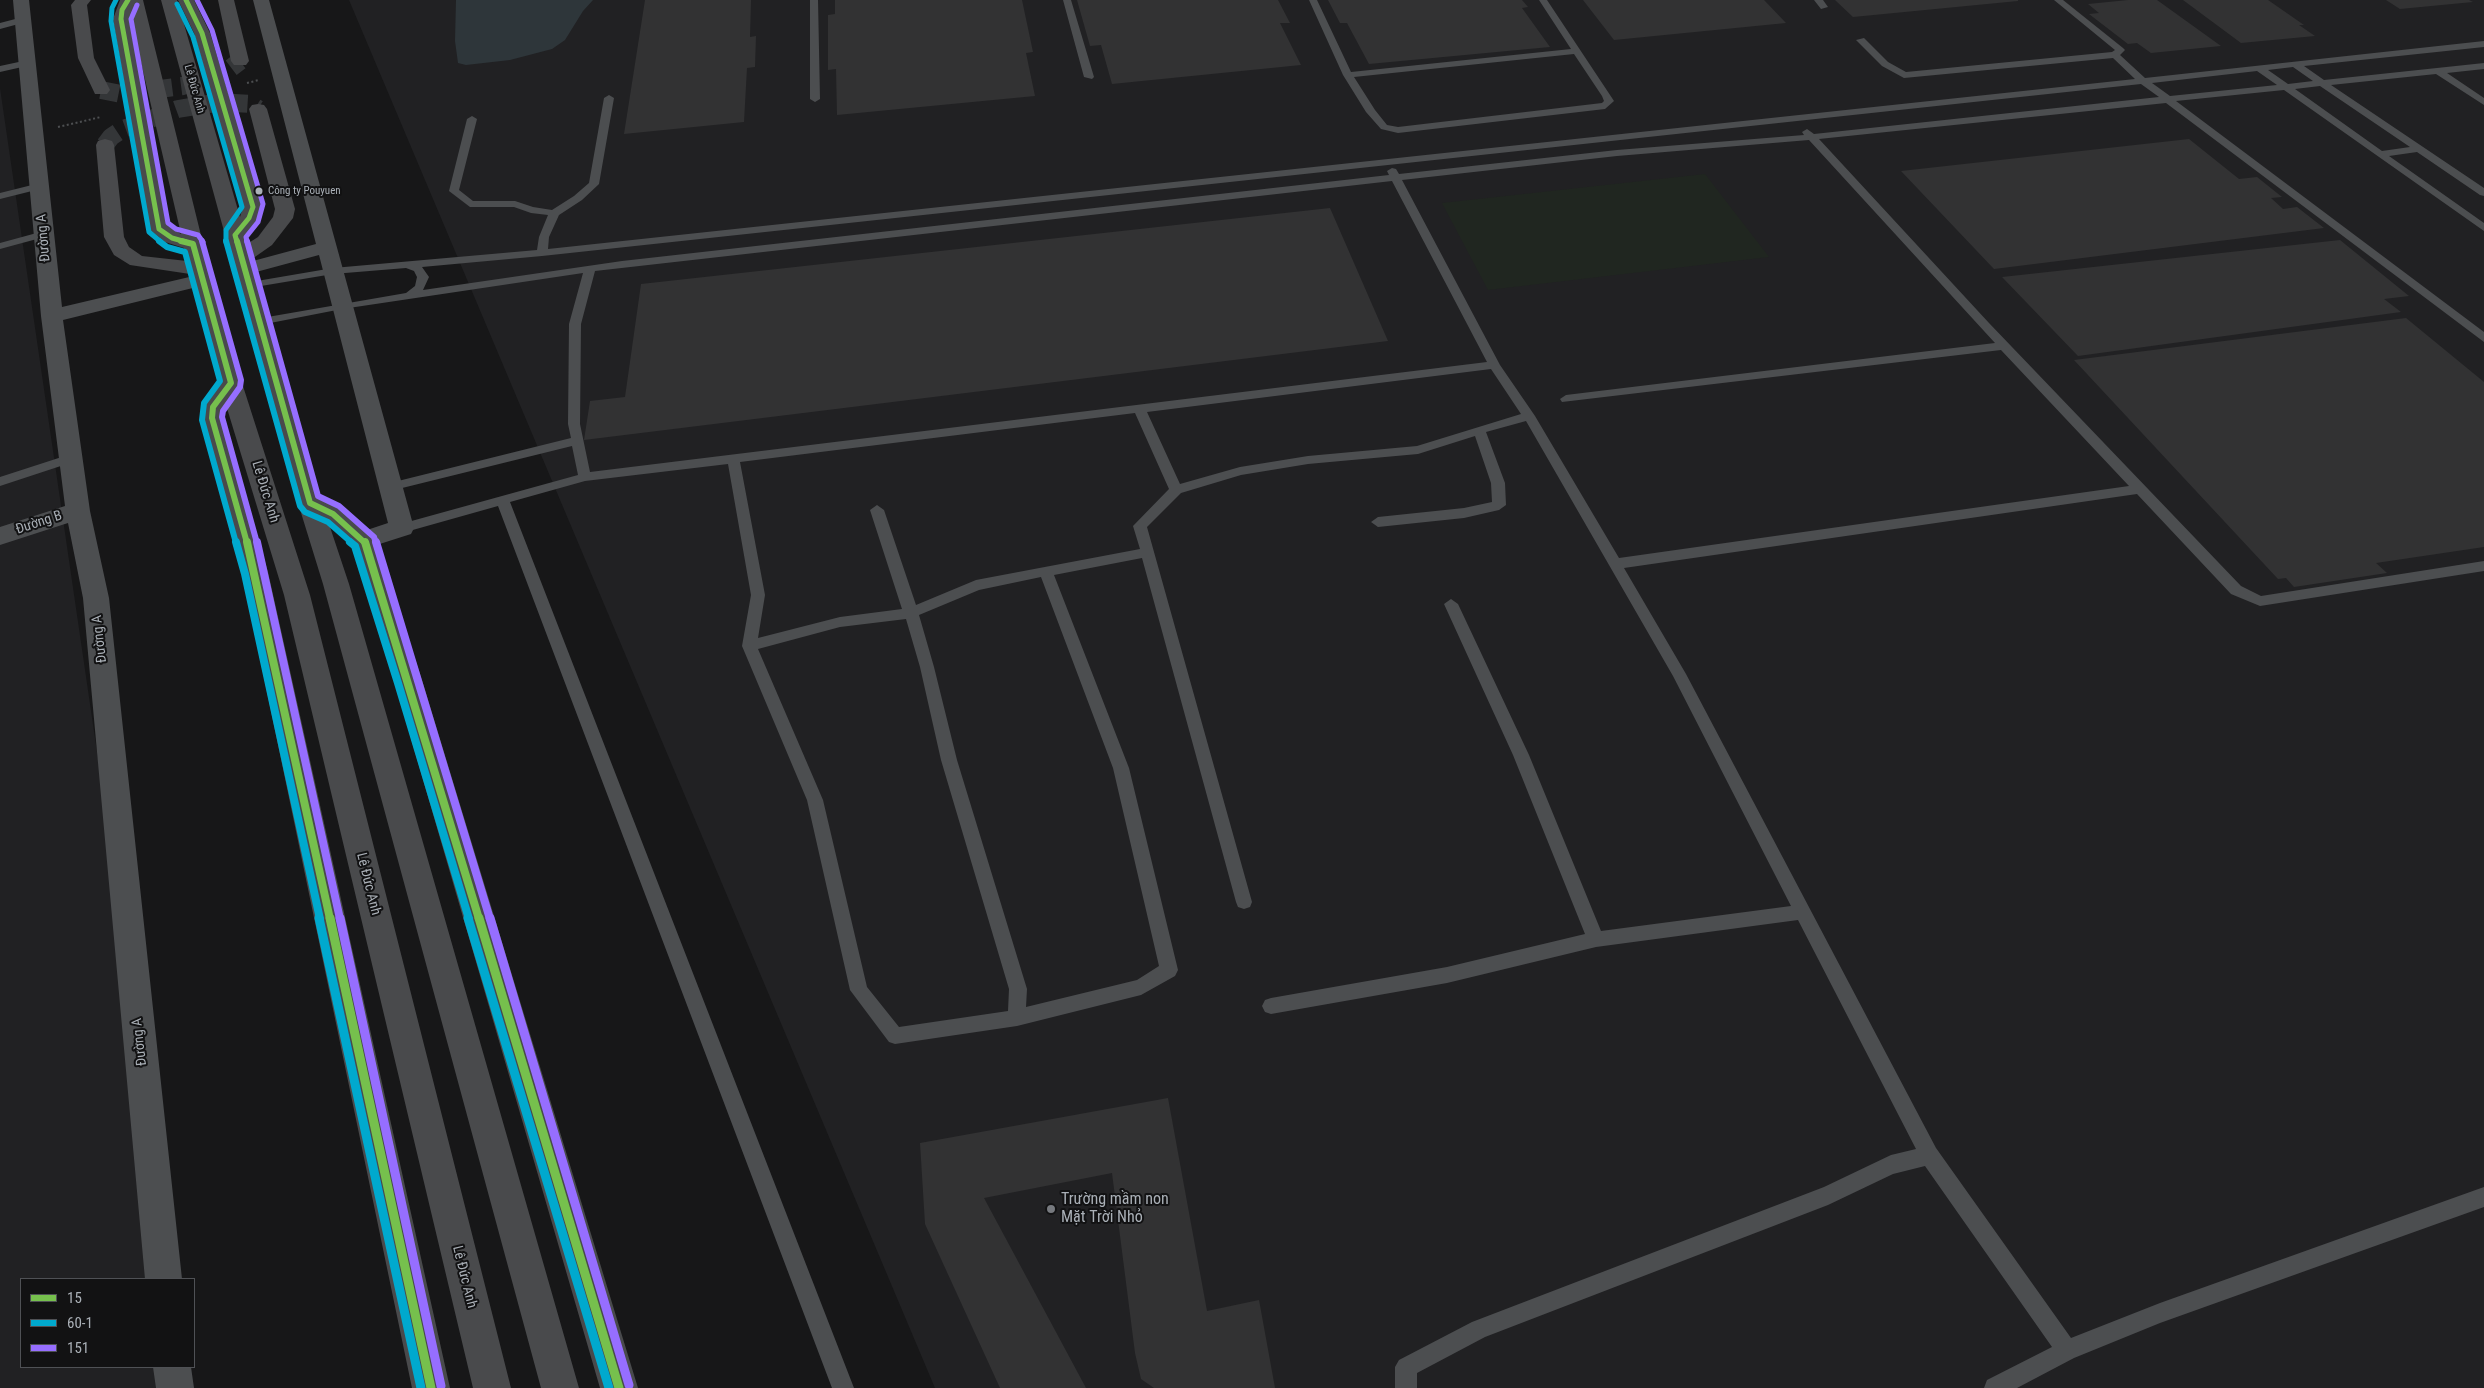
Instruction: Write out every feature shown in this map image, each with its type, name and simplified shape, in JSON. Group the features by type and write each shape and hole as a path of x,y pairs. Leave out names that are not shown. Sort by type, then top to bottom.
{"highway":[{"path":"83,0 79,5 86,58 101,90"},
{"path":"128,0 122,10 121,19 159,230 172,238 193,244"},
{"name":"Lê Đức Anh","path":"134,0 201,275 231,383 297,595 492,1388"},
{"name":"Lê Đức Anh","path":"169,0 310,503 336,584 560,1388"},
{"name":"Lê Đức Anh","path":"186,0 202,33 253,207 250,218 235,235"},
{"path":"226,0 240,60"},
{"path":"245,270 283,218 284,209 258,108"},
{"path":"105,145 114,237 121,251 137,261 201,275"},
{"path":"231,383 213,407 212,418 255,572 431,1388"},
{"path":"310,503 334,514 364,540 411,689 619,1388"},
{"path":"336,584 364,540"}],"street":[{"name":"Đường A","path":"21,0 52,316 78,510 96,598 164,1278"},
{"path":"261,0 402,528 364,540"},
{"path":"245,270 327,247"},
{"path":"52,316 201,275"},
{"name":"Đường B","path":"0,536 78,510"},
{"path":"172,1368 174,1388"}],"lane":[{"path":"814,0 815,99"},
{"path":"1067,0 1089,77"},
{"path":"1313,0 1348,75 1370,112 1380,123 1390,129 1606,106 1609,102 1607,96 1543,0"},
{"path":"1861,40 1884,64 1904,75 2114,55 2120,50 2058,0"},
{"path":"0,26 23,20"},
{"path":"245,270 333,272 542,253 2484,44"},
{"path":"1348,75 1578,51"},
{"path":"2114,55 2142,80 2484,338"},
{"path":"0,69 28,64"},
{"path":"2294,64 2484,193"},
{"path":"260,321 342,306 590,268 1617,152 1812,137 2484,66"},
{"path":"2259,68 2484,228"},
{"path":"2438,71 2482,99"},
{"path":"542,253 544,236 554,214 578,198 594,184 609,98"},
{"path":"472,118 454,192 470,204 515,204 531,210 554,214"},
{"path":"1792,119 1812,137 2004,346 2236,590 2260,601 2484,566"},
{"path":"2381,154 2419,149"},
{"path":"1387,162 1397,177 1494,366 1529,416 1679,674 1929,1155 2067,1350"},
{"path":"0,196 40,186"},
{"path":"1074,196 1077,213"},
{"path":"0,246 44,234"},
{"path":"406,264 418,269 423,277 420,287 409,296"},
{"path":"585,477 574,424 575,324 590,268"},
{"path":"1566,399 2004,346"},
{"path":"402,528 503,502 585,477 1140,411 1494,366"},
{"path":"1140,411 1176,490"},
{"path":"1244,902 1140,526 1176,490 1240,471 1308,460 1418,450 1529,416"},
{"path":"1378,522 1464,513 1499,505 1498,483 1479,430"},
{"path":"390,486 577,441"},
{"path":"0,482 71,458"},
{"path":"733,458 758,595 749,646 815,800 859,990 895,1036 1017,1018 1141,987 1169,970 1121,768 1046,572"},
{"path":"1615,564 2140,489"},
{"path":"503,502 843,1388"},
{"path":"876,510 911,613 927,667 949,760 1018,989 1017,1018"},
{"path":"749,646 840,622 911,613 976,585 1147,552"},
{"path":"1451,604 1521,755 1596,939"},
{"path":"1271,1006 1447,976 1596,939 1802,912"},
{"path":"1406,1388 1406,1367 1479,1330 1828,1195 1891,1165 1929,1155"},
{"path":"1995,1388 2067,1350 2160,1313 2484,1197"}],"path":[{"path":"35,132 101,117"}],"shaded area":[{"path":"349,0 2484,0 2484,1388 935,1388"},
{"path":"456,0 593,0 583,11 565,40 552,49 510,60 466,65 458,63 455,41"},
{"path":"0,88 174,1278 20,1278 20,1368 187,1368 190,1388 0,1388"},
{"path":"1705,174 1769,257 1488,290 1442,203"}],"building":[{"path":"645,0 751,0 750,37 756,36 755,67 747,68 744,122 624,134"},
{"path":"835,0 1022,0 1033,52 1026,53 1035,96 837,115 836,69 828,70 828,15 835,14"},
{"path":"1077,0 1278,0 1290,23 1280,23 1301,65 1112,84 1101,45 1090,46"},
{"path":"1328,0 1522,0 1528,7 1522,8 1550,47 1369,64 1347,23 1340,23"},
{"path":"1583,0 1764,0 1786,23 1614,40"},
{"path":"1835,0 2018,0 2018,1 1853,17"},
{"path":"2128,0 2157,0 2221,46 2151,53 2137,43 2128,44 2089,14 2099,13 2088,4"},
{"path":"2183,0 2268,0 2304,25 2299,25 2315,36 2241,43"},
{"path":"2386,0 2469,0 2473,2 2400,9"},
{"path":"2189,139 2239,179 2257,177 2282,197 2271,198 2283,209 2297,207 2324,228 1994,269 1901,171"},
{"path":"1330,208 1388,341 584,440 590,401 625,397 641,284"},
{"path":"2340,240 2409,296 2384,299 2401,312 2078,356 2002,277"},
{"path":"2406,318 2484,382 2484,547 2376,563 2387,573 2294,587 2286,578 2278,579 2074,360"},
{"path":"1168,1098 1207,1311 1259,1300 1275,1388 1154,1388 1141,1379 1135,1353 1112,1173 984,1198 1086,1388 1000,1388 925,1224 920,1143"}],"tunnel":[{"path":"101,90 121,94 183,86 223,74 240,61"},
{"path":"105,145 111,137 123,129 178,109 207,104 234,103 250,104 258,109"}],"transit line":[{"name":"60-1","path":"116,0 112,8 111,21 149,232 167,247 185,252 220,381 204,403 202,420 245,574 421,1388"},
{"name":"15","path":"128,0 122,10 121,19 159,229 172,238 193,244 231,383 213,407 212,418 255,572 431,1388"},
{"name":"15","path":"186,0 202,33 253,207 249,218 235,235 310,503 333,514 364,540 408,680 619,1388"},
{"name":"151","path":"197,0 212,30 263,204 258,222 246,237 318,496 339,506 374,537 418,677 629,1385"},
{"name":"60-1","path":"177,4 193,37 242,207 226,230 225,237 300,506 305,512 328,522 355,546 398,683 609,1388"},
{"name":"151","path":"137,5 131,19 168,223 176,229 198,235 202,239 241,380 240,387 223,411 222,417 265,570 441,1386"}],"place":[{"name":"Công ty Pouyuen","path":"259,191"},
{"name":"Trường mầm non Mặt Trời Nhỏ","path":"1051,1209"}]}
